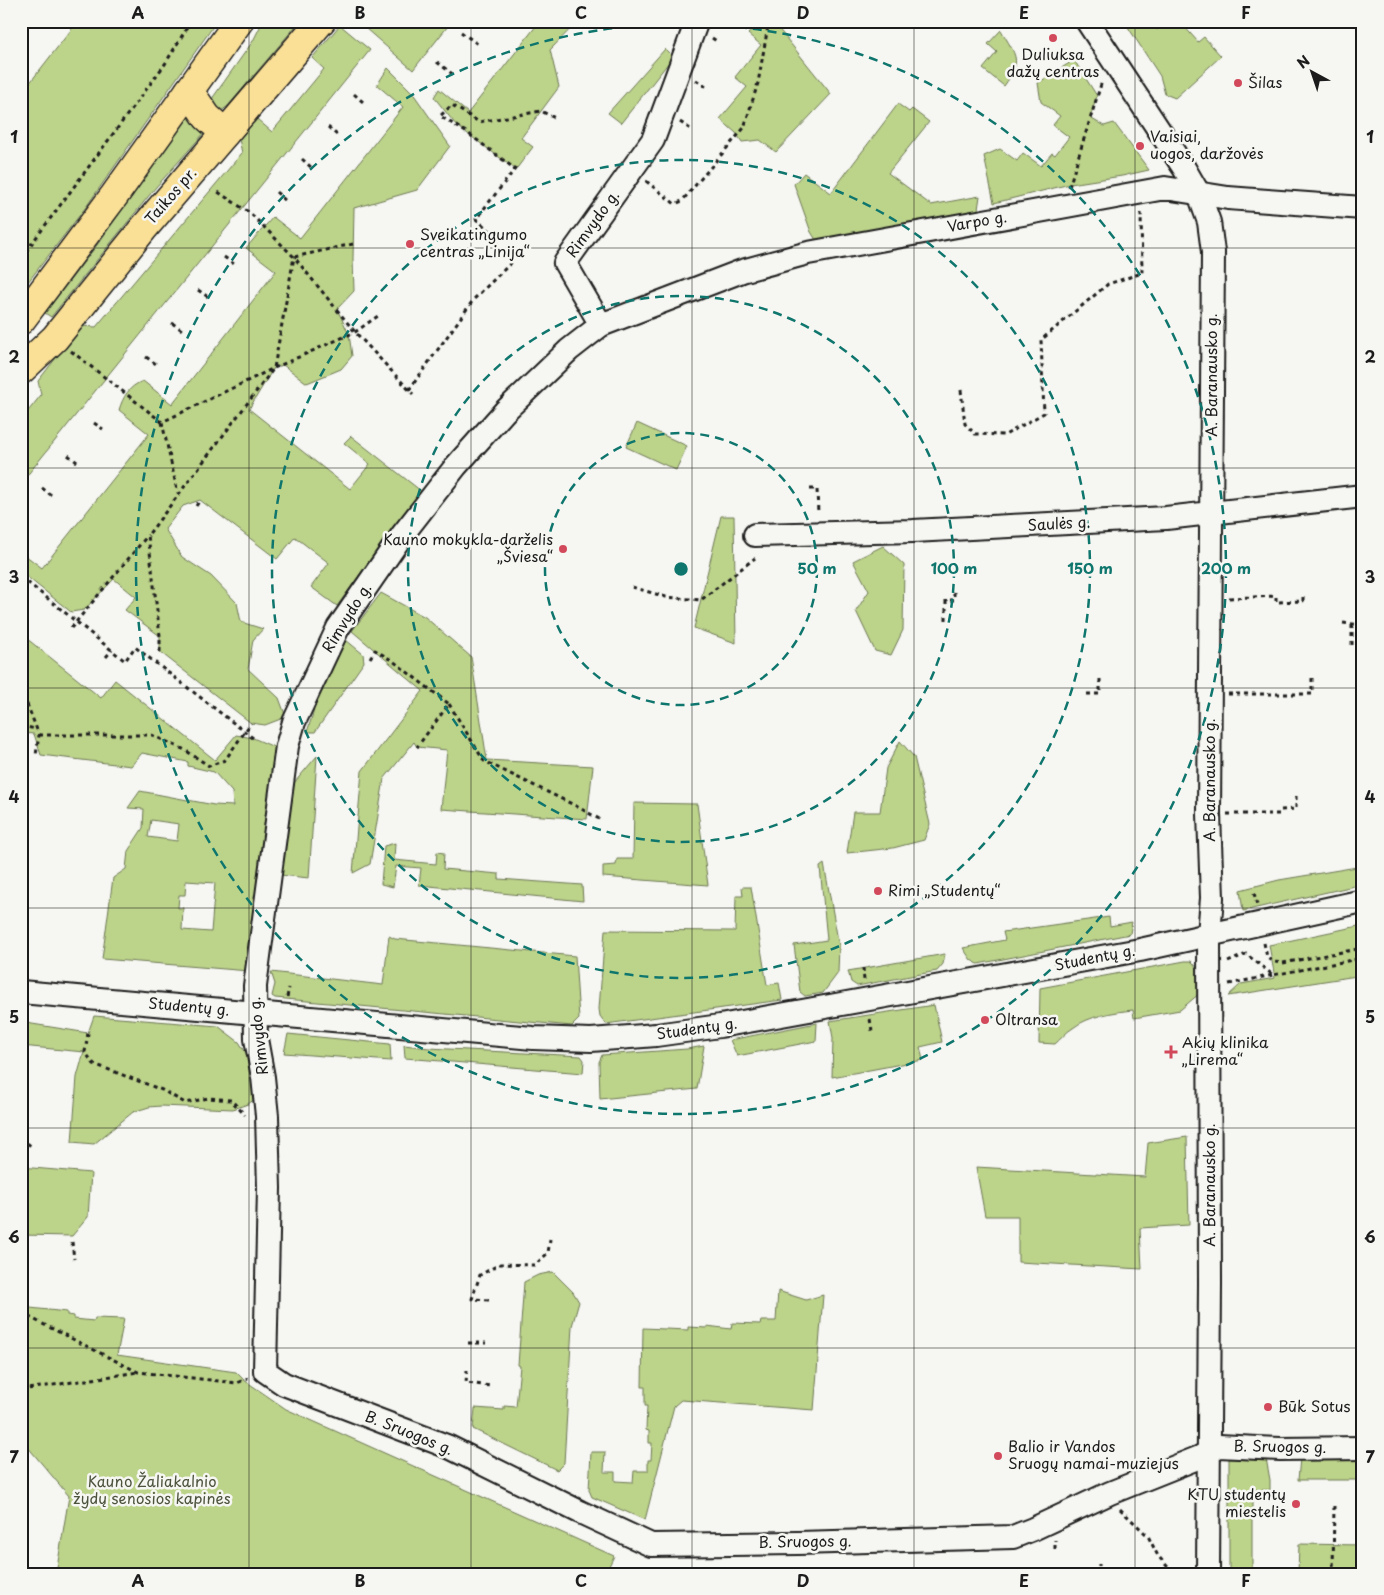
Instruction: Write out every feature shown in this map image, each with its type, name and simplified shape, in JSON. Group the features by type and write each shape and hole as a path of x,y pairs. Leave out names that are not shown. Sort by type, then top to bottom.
{"main road":[{"path":"21,320 114,196 238,21"},
{"name":"Taikos pr.","path":"21,370 55,338 143,229 321,21"},
{"path":"189,91 207,117 225,133"}],"street":[{"name":"Rimvydo g.","path":"265,1371 269,1188 267,1125 263,1077 256,1039 254,986 287,746 294,722 338,628 402,534 456,466 505,411 569,350 601,325 565,263 653,140 697,21"},
{"name":"A. Baranausko g.","path":"1088,22 1199,194 1209,222 1213,252 1209,814 1212,898 1209,934 1210,1451 1208,1574"},
{"name":"Varpo g.","path":"601,325 742,271 808,253 1165,188 1228,198 1363,208"},
{"name":"Saulės g.","path":"755,535 913,531 1166,518 1363,496"},
{"name":"Studentų g.","path":"21,992 533,1038 591,1040 656,1035 720,1026 942,987 1140,950 1260,922 1363,901"},
{"name":"B. Sruogos g.","path":"265,1371 284,1384 449,1447 580,1512 652,1545 1013,1537 1033,1530 1219,1446 1363,1448"}],"path":[{"path":"21,258 165,64 191,21"},
{"path":"632,170 675,204 682,201 744,128 758,83 768,26 772,21"},
{"path":"1152,21 1157,28 1166,21"},
{"path":"461,32 479,45"},
{"path":"1062,207 1109,55"},
{"path":"437,62 455,76"},
{"path":"354,94 363,102"},
{"path":"496,244 496,236 476,219 515,169 470,134 440,116 452,105 479,122 541,111 555,118"},
{"path":"328,127 337,135"},
{"path":"302,159 312,168"},
{"path":"215,190 250,213 294,257 355,332 413,394"},
{"path":"276,192 286,201"},
{"path":"961,390 965,424 975,434 1005,435 1044,413 1041,340 1108,284 1142,273 1141,192"},
{"path":"294,257 353,244"},
{"path":"224,257 234,264"},
{"path":"71,628 148,535 274,368 294,257"},
{"path":"409,390 474,299 514,260"},
{"path":"198,290 208,297"},
{"path":"162,422 274,368 355,332 378,316"},
{"path":"172,323 182,330"},
{"path":"55,338 162,422 178,494"},
{"path":"146,356 156,364"},
{"path":"94,423 103,429"},
{"path":"68,455 77,462"},
{"path":"42,488 51,495"},
{"path":"810,489 817,489 818,534"},
{"path":"196,506 200,500"},
{"path":"148,535 160,636 160,652"},
{"path":"632,587 666,597 701,600 755,558"},
{"path":"22,579 125,661 135,647 253,738"},
{"path":"946,620 946,600 954,600 954,588"},
{"path":"1211,598 1276,596 1276,602 1303,601 1303,596"},
{"path":"1343,623 1363,625"},
{"path":"1352,624 1352,645"},
{"path":"106,656 112,650"},
{"path":"370,658 375,650 393,661 449,704 484,761 601,820"},
{"path":"1210,694 1312,694 1312,675"},
{"path":"1087,694 1100,694 1100,679"},
{"path":"21,689 39,735 36,755"},
{"path":"417,747 449,704"},
{"path":"39,735 152,735 185,750 209,766 224,760 251,723"},
{"path":"21,726 37,729"},
{"path":"1209,814 1281,812 1296,809 1296,796"},
{"path":"1254,893 1267,957 1274,962 1283,963 1363,948"},
{"path":"1226,972 1228,962 1246,954 1273,974"},
{"path":"1226,978 1226,984 1363,958"},
{"path":"88,1033 84,1052 94,1064 162,1090 186,1103 208,1098 232,1100 245,1115"},
{"path":"21,1138 33,1148"},
{"path":"489,1300 472,1300 480,1275 500,1264 535,1265 548,1253 550,1239"},
{"path":"72,1242 74,1259"},
{"path":"21,1313 138,1372"},
{"path":"468,1342 486,1343"},
{"path":"467,1370 466,1383 490,1386"},
{"path":"21,1390 138,1372 237,1383 265,1371"},
{"path":"1110,1494 1116,1505 1148,1536 1158,1556 1174,1574"},
{"path":"1333,1574 1334,1505"},
{"path":"1099,1564 1099,1574"}],"green space":[{"path":"78,21 217,21 86,207 21,291 21,94"},
{"path":"263,21 300,21 228,106 217,114 209,103 253,41"},
{"path":"357,21 452,21 413,70"},
{"path":"540,21 578,21 550,50 559,87 521,138 533,147 515,169 456,125 434,97 439,89 468,113"},
{"path":"759,21 783,21 778,28 831,94 776,152 760,140 742,142 736,133 720,119 747,87 735,77 761,45 748,34"},
{"path":"1124,21 1167,21 1170,24 1174,21 1179,28 1183,25 1198,42 1204,37 1221,56 1175,98 1165,94 1160,76"},
{"path":"340,25 370,50 21,483 21,420 41,395 38,381 81,326 96,327 242,153 239,139 257,119 272,132 324,69 312,58"},
{"path":"1001,30 1014,52 1015,58 1014,70 1004,86 983,69 997,52 988,44"},
{"path":"665,49 673,57 621,123 608,113"},
{"path":"1074,60 1097,96 1090,118 1104,126 1114,123 1149,170 1070,184 994,203 984,156 1000,149 1017,161 1023,153 1041,166 1052,153 1055,155 1069,137 1053,125 1060,116 1041,102 1038,83"},
{"path":"388,68 412,92 450,146 417,190 354,208 354,291 337,309 349,334 352,356 341,369 307,383 283,365 274,368 249,409 350,489 370,464 344,443 351,436 421,491 337,606 311,587 329,563 295,537 277,559 200,500 183,506 165,529 182,557 211,576 237,603 241,622 263,629 253,640 248,669 279,698 286,717 265,725 251,723 160,652 160,636 125,610 136,597 114,579 84,610 71,612 21,572 21,552 42,568 149,434 119,410 122,401 130,389 143,381 172,404 276,271 246,248 273,217 300,238 403,107 377,85"},
{"path":"898,104 909,112 912,109 929,122 888,173 931,205 980,196 977,216 818,243 811,232 794,184 804,173 831,193"},
{"path":"192,110 205,132 156,187 51,317 45,313 100,241"},
{"path":"637,423 687,446 676,470 626,447"},
{"path":"721,516 734,516 736,643 694,628"},
{"path":"883,546 904,565 903,630 891,655 875,651 856,611 869,591 853,561"},
{"path":"381,593 425,617 471,657 487,760 593,766 587,819 441,809 447,750 417,747 414,742 384,779 370,864 353,873 362,771 423,691 352,631"},
{"path":"21,634 101,698 115,680 215,760 236,735 253,738 281,750 249,971 102,959 113,878 126,869 128,851 143,828 144,809 128,808 140,791 214,805 233,806 232,792 214,772 188,766 188,762 142,753 131,766 41,755 34,734 21,733","holes":["151,820 179,824 177,841 148,837","186,881 215,883 211,932 182,930 183,908 178,908 179,895 185,895"]},
{"path":"346,640 363,654 364,662 315,732 307,732 319,695"},
{"path":"900,741 914,757 930,824 924,840 893,848 847,853 853,812 880,812 886,768"},
{"path":"317,756 309,878 280,875 294,783"},
{"path":"634,803 697,804 708,885 603,877 603,866 616,865 617,859 633,859"},
{"path":"395,843 394,860 436,864 437,852 444,853 443,869 499,874 499,879 582,885 583,901 419,885 421,868 396,866 393,887 381,884 384,846"},
{"path":"824,864 839,946 838,973 823,993 805,996 800,992 794,945 827,940 820,867"},
{"path":"1363,866 1363,884 1243,911 1240,890 1279,880"},
{"path":"742,887 751,887 767,985 779,983 782,1000 606,1024 600,1016 599,1009 605,930 735,931 736,896 743,896"},
{"path":"1109,917 1110,926 1132,922 1130,934 978,964 971,960 963,948 1005,940 1003,932"},
{"path":"1363,925 1363,975 1228,996 1241,984 1275,978 1269,945"},
{"path":"389,936 395,939 575,956 579,1019 572,1026 275,998 272,996 275,984 271,972 383,985"},
{"path":"945,954 943,964 937,971 857,986 851,982 848,971"},
{"path":"1191,961 1196,968 1199,976 1200,993 1180,1010 1134,1018 1133,1010 1102,1015 1079,1024 1068,1031 1055,1044 1039,1043 1040,988"},
{"path":"934,1005 942,1042 920,1047 923,1060 832,1077 833,1038 830,1021"},
{"path":"94,1016 218,1026 239,1042 250,1059 255,1099 248,1104 233,1109 149,1107 133,1112 94,1144 72,1142 77,1077 84,1052 21,1046 21,1026 26,1023 88,1033"},
{"path":"817,1023 816,1041 737,1056 730,1040"},
{"path":"288,1034 390,1044 391,1061 284,1053"},
{"path":"404,1045 581,1056 584,1060 583,1073 405,1058"},
{"path":"704,1046 697,1089 600,1099 599,1062 602,1055"},
{"path":"1187,1137 1189,1225 1140,1228 1142,1269 1018,1262 1018,1216 985,1216 976,1167 1145,1177 1148,1143"},
{"path":"21,1167 91,1173 88,1217 72,1236 21,1235"},
{"path":"553,1272 573,1292 579,1302 572,1326 564,1463 557,1470 473,1429 475,1408 504,1410 504,1406 516,1407 524,1282 538,1275"},
{"path":"778,1291 806,1300 823,1295 814,1410 681,1400 674,1406 645,1520 592,1497 589,1490 591,1452 605,1452 604,1472 615,1472 615,1481 633,1482 634,1471 648,1471 648,1460 651,1460 652,1443 649,1443 649,1431 646,1430 647,1406 645,1406 645,1387 642,1387 643,1328 688,1330 688,1327 707,1328 707,1326 731,1329 732,1323 760,1324 761,1321 776,1321"},
{"name":"Kauno Žaliakalnio žydų senosios kapinės","path":"21,1307 67,1312 67,1315 74,1316 74,1319 94,1321 95,1318 124,1319 117,1355 236,1372 244,1380 286,1409 614,1556 605,1574 56,1574 69,1496 21,1439"},
{"path":"1363,1457 1363,1480 1298,1480 1300,1458"},
{"path":"1266,1458 1270,1490 1252,1490 1252,1574 1229,1574 1229,1459"},
{"path":"1299,1544 1363,1545 1363,1574 1298,1574"}],"place":[{"name":"Duliuksa dažų centras","path":"1053,38"},
{"name":"Šilas","path":"1238,83"},
{"name":"Vaisiai, uogos, daržovės","path":"1140,146"},
{"name":"Sveikatingumo centras „Linija“","path":"410,244"},
{"name":"Kauno mokykla-darželis „Šviesa“","path":"563,549"},
{"name":"Rimi „Studentų“","path":"878,891"},
{"name":"Oltransa","path":"985,1020"},
{"name":"Akių klinika „Lirema“","path":"1171,1052"},
{"name":"Būk Sotus","path":"1268,1407"},
{"name":"Balio ir Vandos Sruogų namai-muziejus","path":"998,1456"},
{"name":"KTU studentų miestelis","path":"1296,1504"}]}
